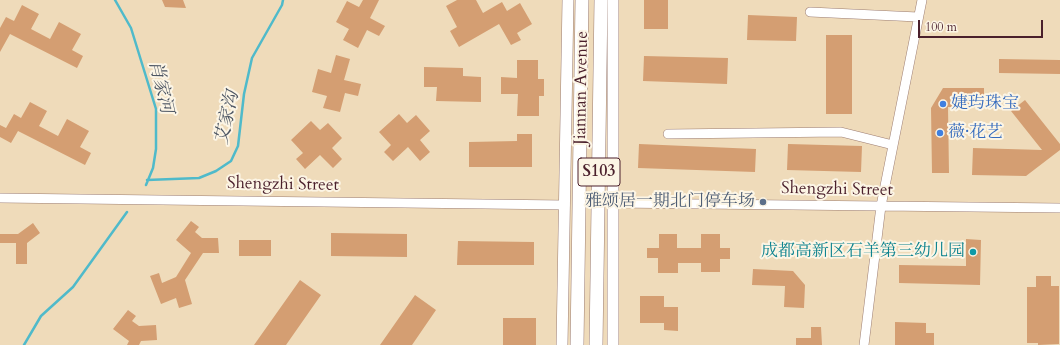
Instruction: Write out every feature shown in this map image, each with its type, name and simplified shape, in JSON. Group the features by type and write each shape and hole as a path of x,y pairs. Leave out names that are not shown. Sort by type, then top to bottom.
{"highway":[{"name":"Jiannan Avenue","path":"577,345 582,0"},
{"name":"Jiannan Avenue","path":"596,345 601,0"}],"main road":[{"path":"562,345 568,0"},
{"path":"613,0 613,345"}],"street":[{"path":"864,345 881,206 922,0"},
{"path":"810,12 918,16"},
{"path":"668,134 841,132 893,145"},
{"name":"Shengzhi Street","path":"0,198 565,205"},
{"name":"Shengzhi Street","path":"613,203 1060,208"}],"building":[{"path":"162,0 183,0 186,8 165,7"},
{"path":"363,0 379,0 370,18 385,26 379,36 367,30 358,48 343,40 349,29 336,22 347,1 359,7"},
{"path":"457,0 476,0 483,13 502,2 507,11 520,3 532,24 517,33 521,40 511,45 499,24 459,47 450,31 457,27 446,6"},
{"path":"644,0 668,0 668,29 644,29"},
{"path":"22,5 39,14 31,29 50,39 59,22 81,34 72,50 83,56 77,68 10,34 0,52 0,28 6,17 14,21"},
{"path":"748,15 797,17 796,41 747,40"},
{"path":"826,35 852,35 852,114 826,114"},
{"path":"336,55 350,59 344,80 361,84 358,96 345,93 340,112 323,108 327,96 312,92 318,69 331,73"},
{"path":"644,56 728,58 727,84 643,81"},
{"path":"999,59 1060,60 1060,74 999,73"},
{"path":"517,60 538,60 538,79 544,79 544,96 539,96 539,116 517,116 518,94 501,94 501,77 517,78"},
{"path":"424,67 463,68 463,76 481,77 481,102 436,101 437,87 424,87"},
{"path":"943,88 984,88 984,107 948,107 949,173 932,173 931,108"},
{"path":"1025,100 1060,144 1060,150 1026,176 972,175 973,148 1042,150 1011,111"},
{"path":"30,102 47,111 39,126 58,136 67,119 89,131 80,147 91,153 85,165 18,131 11,143 0,137 0,125 6,128 14,114 21,118"},
{"path":"399,114 407,123 416,115 430,131 420,140 430,152 420,161 408,147 393,161 384,152 391,145 379,132"},
{"path":"311,121 320,130 328,123 342,138 332,148 342,159 333,168 320,155 305,169 296,159 303,153 291,140"},
{"path":"517,134 532,134 532,167 469,167 469,142 517,141"},
{"path":"639,144 756,149 755,172 638,168"},
{"path":"788,144 862,146 861,172 787,170"},
{"path":"191,221 199,227 195,232 202,238 218,238 219,253 203,253 185,280 192,304 179,308 176,298 161,304 150,276 159,273 162,283 176,277 191,253 176,240"},
{"path":"33,223 40,233 27,243 27,264 16,264 16,243 0,243 0,234 18,234"},
{"path":"331,233 407,234 407,257 331,256"},
{"path":"659,234 677,234 677,248 701,248 701,234 720,234 720,248 730,248 730,259 720,259 720,272 701,272 701,263 678,263 678,273 658,273 658,258 647,258 647,248 659,248"},
{"name":"成都高新区石羊第三幼儿园","path":"966,239 981,240 980,285 899,283 899,265 966,266"},
{"path":"239,240 271,240 271,256 239,256"},
{"path":"458,241 534,242 534,265 457,265"},
{"path":"753,269 793,271 805,285 804,308 784,307 785,286 752,285"},
{"path":"1036,276 1051,276 1051,286 1059,286 1059,344 1038,345 1038,343 1027,343 1027,287 1036,287"},
{"path":"300,280 321,295 286,345 254,345"},
{"path":"415,295 436,310 412,345 380,345"},
{"path":"640,296 664,296 664,307 678,307 678,331 664,330 664,323 640,323"},
{"path":"128,310 136,316 132,321 139,326 156,325 157,340 141,341 139,345 127,345 129,341 113,329"},
{"path":"503,318 536,318 536,345 503,345"},
{"path":"895,322 926,323 926,333 934,333 934,345 895,345"},
{"path":"811,327 821,327 822,345 796,345 796,338 811,338"}],"waterway":[{"name":"肖家河","path":"115,0 131,28 156,109 156,149 153,168 146,185"},
{"name":"艾家沟","path":"147,180 199,178 216,171 231,161 238,146 244,94 252,58 282,5 283,0"},
{"name":"肖家河","path":"24,345 41,316 73,287 127,212"}],"place":[{"name":"婕玙珠宝","path":"943,104"},
{"name":"薇·花艺","path":"940,133"},
{"name":"雅颂居一期北门停车场","path":"763,202"},
{"name":"成都高新区石羊第三幼儿园","path":"973,252"}]}
